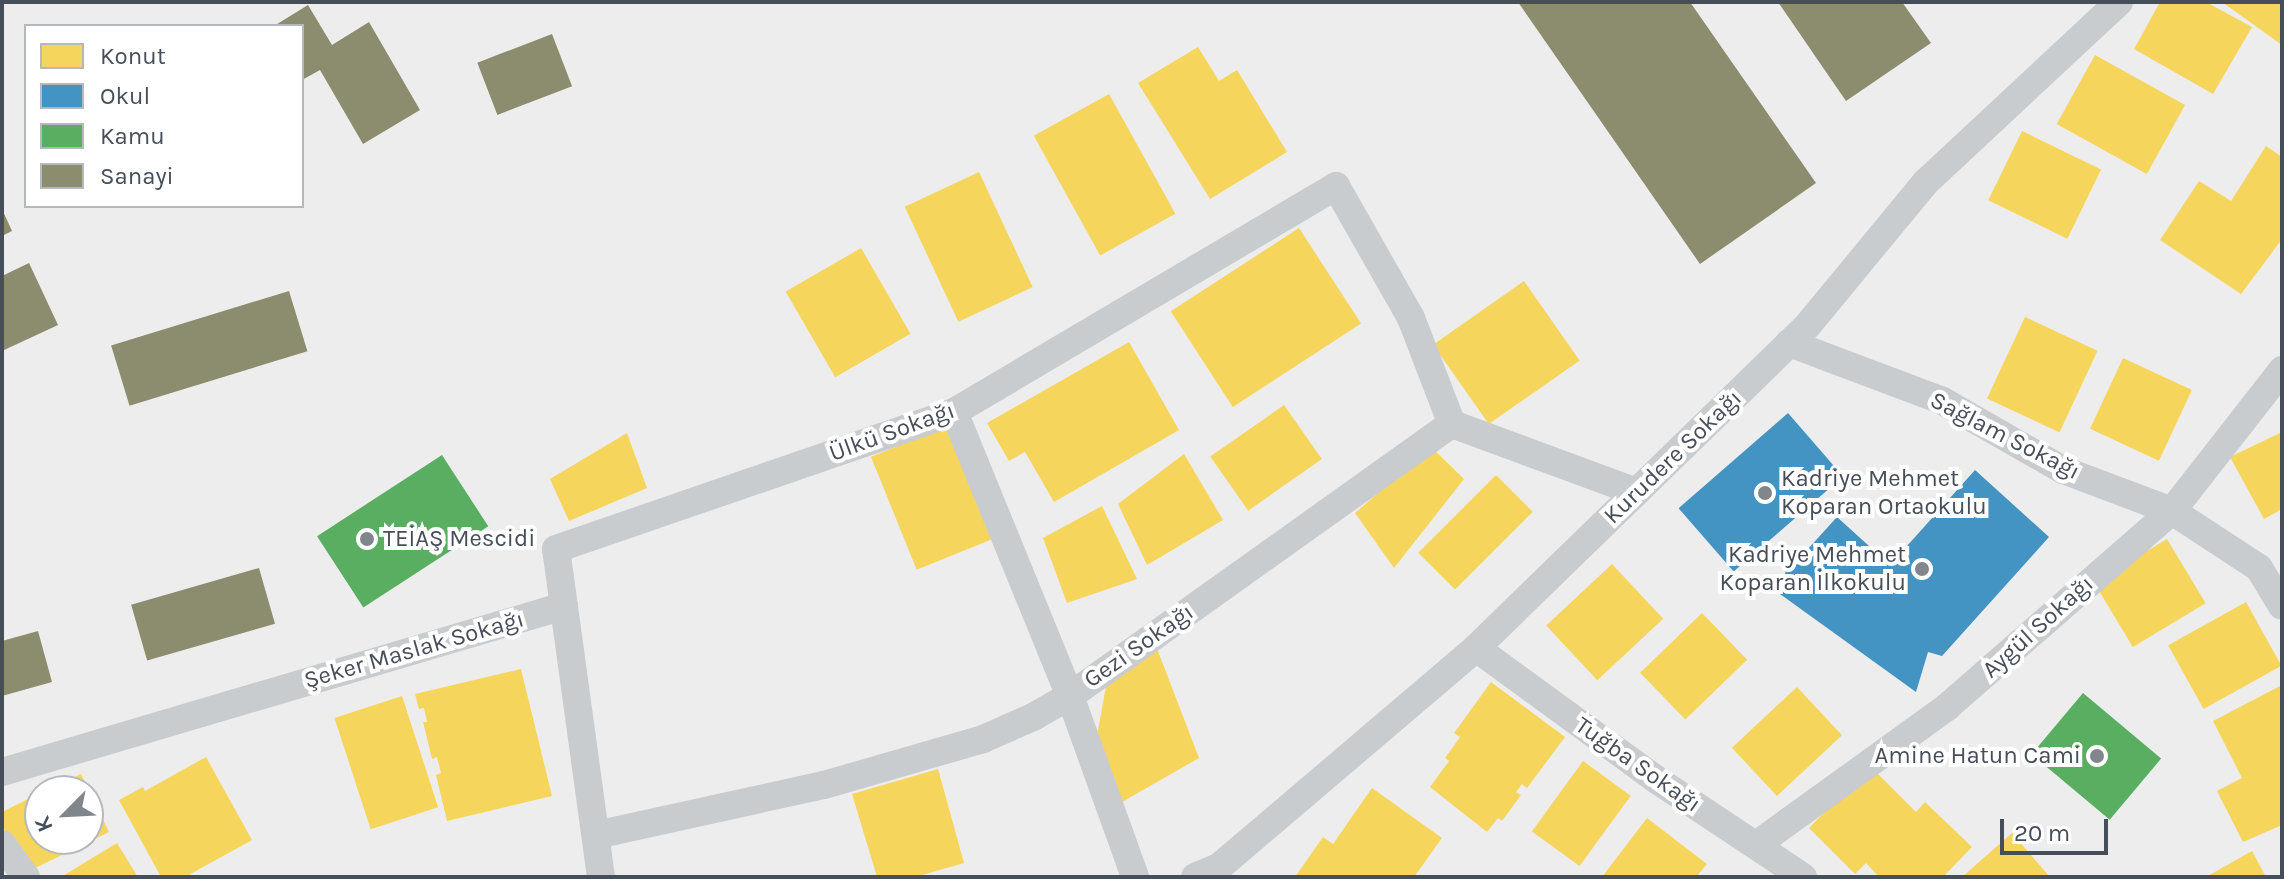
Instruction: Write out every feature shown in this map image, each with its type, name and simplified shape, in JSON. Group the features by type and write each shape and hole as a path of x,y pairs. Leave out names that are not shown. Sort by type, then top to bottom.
{"street":[{"name":"Kurudere Sokağı","path":"1215,874 1476,648 1808,325 1926,182 2119,2"},
{"name":"Ülkü Sokağı","path":"564,606 556,549 954,412 1336,186 1411,318 1452,424"},
{"name":"Sağlam Sokağı","path":"1789,343 1941,400 2063,470 2172,511 2259,568 2282,606"},
{"name":"Aygül Sokağı","path":"1756,845 1947,707 2172,511 2282,370"},
{"path":"954,412 1070,696 1135,877"},
{"path":"1452,424 1637,492"},
{"name":"Gezi Sokağı","path":"596,835 824,785 969,743 1033,717 1070,696 1452,424"},
{"path":"564,606 601,877"},
{"name":"Şeker Maslak Sokağı","path":"2,772 564,606"},
{"name":"Tuğba Sokağı","path":"1476,648 1654,778 1803,877"},
{"path":"2,844 26,877"}],"building: Konut":[{"path":"2160,2 2206,2 2252,27 2213,94 2134,49"},
{"path":"2222,2 2282,2 2282,45"},
{"path":"1198,47 1219,81 1237,70 1287,152 1210,199 1138,83"},
{"path":"2095,55 2185,105 2147,174 2057,124"},
{"path":"1109,94 1175,214 1100,256 1034,136"},
{"path":"2022,131 2101,170 2067,239 1988,200"},
{"path":"2266,146 2282,157 2282,239 2241,294 2160,240 2199,181 2231,201"},
{"path":"979,172 1033,287 958,322 905,207"},
{"path":"1299,228 1361,324 1233,407 1171,311"},
{"path":"861,248 910,334 835,377 786,292"},
{"path":"1524,281 1580,360 1489,424 1433,345"},
{"path":"2025,317 2098,351 2059,432 1987,399"},
{"path":"1129,342 1179,430 1054,502 1025,452 1009,461 987,423"},
{"path":"2123,358 2192,390 2159,461 2090,429"},
{"path":"1284,405 1322,459 1248,511 1210,457"},
{"path":"947,426 993,539 917,570 871,457"},
{"path":"2282,432 2282,509 2264,519 2230,457"},
{"path":"627,433 647,488 569,521 550,479"},
{"path":"1431,447 1464,479 1394,568 1355,513"},
{"path":"1184,454 1223,520 1147,565 1118,504"},
{"path":"1496,475 1533,512 1455,590 1418,553"},
{"path":"1102,506 1137,579 1067,603 1043,538"},
{"path":"2167,539 2206,603 2133,647 2094,583"},
{"path":"1612,564 1663,619 1597,680 1546,625"},
{"path":"2246,602 2281,666 2204,709 2168,645"},
{"path":"1702,613 1747,660 1685,719 1640,673"},
{"path":"1156,646 1199,758 1115,806 1096,742 1109,669"},
{"path":"521,669 552,796 447,821 436,775 441,773 437,757 432,759 423,722 427,722 424,708 419,709 415,694"},
{"path":"1491,682 1565,737 1527,788 1522,784 1516,792 1521,795 1502,821 1498,818 1487,832 1430,787 1449,761 1445,758 1460,737 1454,733"},
{"path":"2282,685 2282,825 2243,842 2217,791 2242,778 2213,721"},
{"path":"1797,687 1842,735 1777,796 1732,748"},
{"path":"402,696 438,807 371,829 334,718"},
{"path":"206,757 252,840 185,877 161,877 119,800 143,787 145,791"},
{"path":"1583,761 1631,796 1580,866 1532,831"},
{"path":"1870,766 1916,812 1925,802 1972,847 1943,877 1879,877 1866,863 1855,874 1809,828"},
{"path":"938,769 964,863 915,877 877,877 852,794"},
{"path":"1372,788 1442,838 1414,877 1295,877 1323,837 1333,844"},
{"path":"24,801 24,855 62,855 25,873 2,824 2,812"},
{"path":"1647,818 1707,864 1696,877 1602,877"},
{"path":"2012,833 2050,877 1962,877"},
{"path":"117,843 138,877 61,877 97,855 104,855 104,851"},
{"path":"2252,851 2266,877 2206,877"}],"building: Okul":[{"path":"1788,413 1843,476 1734,572 1679,508"},
{"path":"1975,470 2049,537 1942,656 1928,652 1916,692 1780,594 1792,546 1807,550 1837,517 1890,565"}],"building: Kamu":[{"path":"442,455 488,526 363,607 317,536"},
{"name":"Amine Hatun Cami","path":"2083,693 2161,759 2110,820 2032,754"}],"building: Sanayi":[{"path":"1518,2 1690,2 1816,183 1700,264"},
{"path":"1778,2 1902,2 1931,43 1846,101"},
{"path":"308,5 332,45 369,22 420,110 363,144 320,70 304,79 304,24 277,24"},
{"path":"552,34 572,86 497,115 477,63"},
{"path":"2,209 12,231 2,236"},
{"path":"29,263 58,325 2,351 2,276"},
{"path":"289,291 307,351 130,406 111,345"},
{"path":"259,568 275,624 147,660 131,605"},
{"path":"38,631 52,682 2,696 2,641"}],"place":[{"name":"Kadriye Mehmet Koparan Ortaokulu","path":"1765,493"},
{"name":"TEİAŞ Mescidi","path":"367,539"},
{"name":"Kadriye Mehmet Koparan İlkokulu","path":"1922,569"},
{"name":"Amine Hatun Cami","path":"2097,756"}]}
